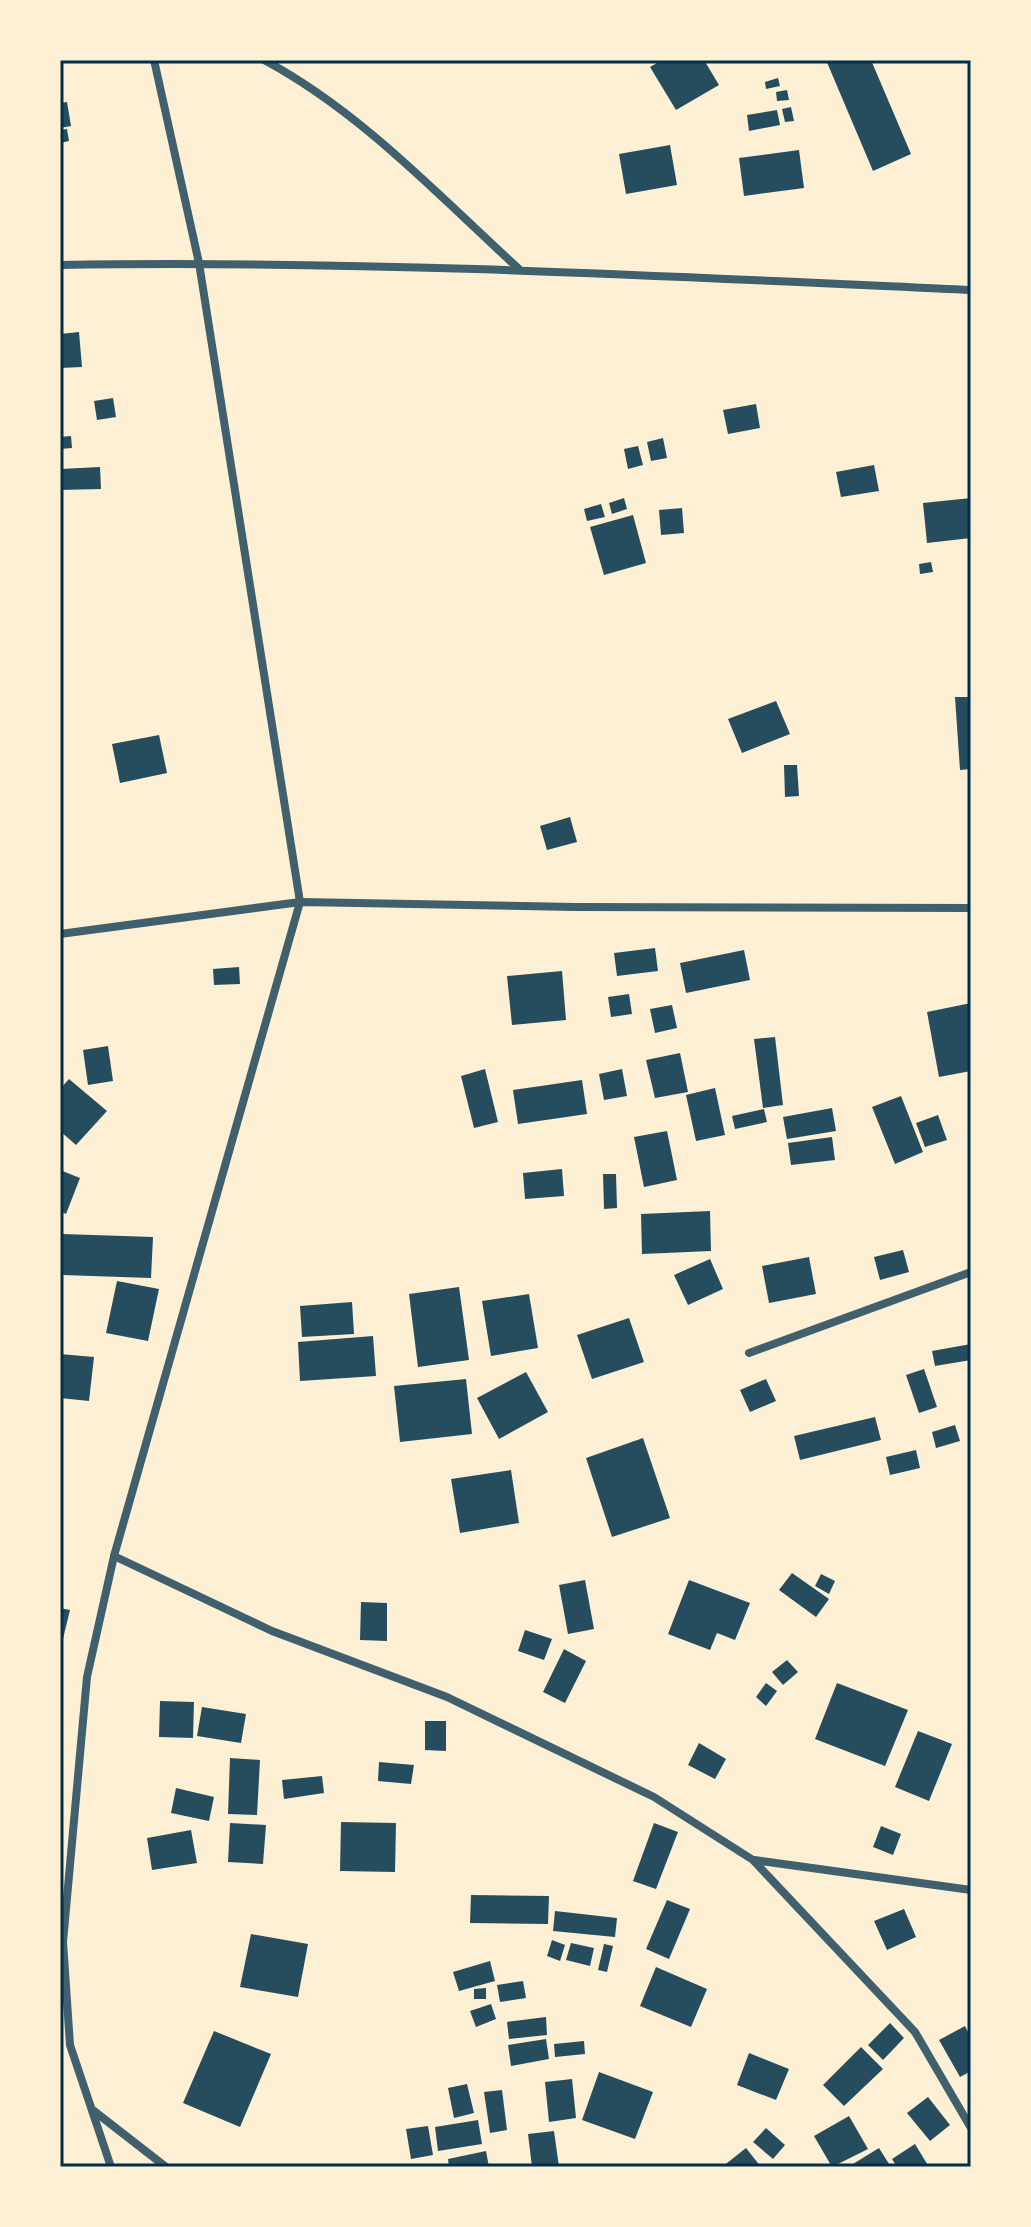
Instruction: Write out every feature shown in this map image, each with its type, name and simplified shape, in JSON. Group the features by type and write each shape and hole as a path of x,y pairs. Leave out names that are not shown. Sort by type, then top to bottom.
{"street":[{"path":"111,2167 70,2045 63,1942 87,1677 114,1556 300,902 199,263 154,60"},
{"path":"264,60 304,81 409,167 519,269"},
{"path":"60,265 199,263 519,269 971,290"},
{"path":"60,934 300,902 575,907 971,908"},
{"path":"749,1353 971,1272"},
{"path":"114,1556 272,1631 447,1697 654,1797 753,1860 915,2032 971,2128"},
{"path":"753,1860 971,1890"},
{"path":"92,2110 166,2167"}],"building":[{"path":"662,60 704,60 719,85 676,110 650,67"},
{"path":"826,60 871,60 911,154 873,171"},
{"path":"778,78 780,86 766,89 765,82"},
{"path":"787,90 789,100 777,101 776,92"},
{"path":"67,102 71,126 60,128 60,103"},
{"path":"791,107 794,121 785,122 782,109"},
{"path":"777,110 780,125 749,131 747,115"},
{"path":"67,129 69,141 60,143 60,130"},
{"path":"670,145 677,185 626,194 619,154"},
{"path":"799,150 804,188 744,196 739,158"},
{"path":"79,332 82,367 60,368 60,334"},
{"path":"113,398 116,417 97,420 94,401"},
{"path":"756,404 760,428 728,434 723,410"},
{"path":"71,436 72,448 60,449 60,437"},
{"path":"663,438 667,458 651,461 647,442"},
{"path":"638,446 643,465 628,469 624,449"},
{"path":"874,465 879,491 841,497 836,472"},
{"path":"100,467 101,489 60,490 60,469"},
{"path":"624,498 627,509 612,514 609,503"},
{"path":"971,498 971,538 927,543 923,503"},
{"path":"601,504 605,517 587,521 584,509"},
{"path":"682,508 684,533 661,535 659,510"},
{"path":"633,515 646,563 604,575 590,527"},
{"path":"931,562 933,572 920,574 919,564"},
{"path":"955,697 971,697 971,769 960,770"},
{"path":"776,701 790,734 742,753 728,719"},
{"path":"159,735 167,773 120,783 112,744"},
{"path":"784,765 797,765 799,796 785,797"},
{"path":"570,817 577,842 547,850 540,826"},
{"path":"655,948 658,971 617,976 614,953"},
{"path":"744,950 750,980 686,993 680,963"},
{"path":"239,967 240,984 214,985 213,969"},
{"path":"562,971 566,1020 512,1025 507,976"},
{"path":"629,994 632,1014 611,1017 608,997"},
{"path":"971,1003 971,1071 939,1077 927,1012"},
{"path":"672,1005 677,1028 655,1033 650,1009"},
{"path":"775,1037 783,1105 763,1108 754,1039"},
{"path":"108,1046 113,1081 88,1085 83,1050"},
{"path":"680,1053 688,1092 655,1098 646,1060"},
{"path":"485,1069 498,1122 474,1128 461,1076"},
{"path":"622,1069 627,1096 604,1100 599,1074"},
{"path":"69,1079 107,1111 76,1145 60,1131 60,1089"},
{"path":"582,1080 587,1114 518,1124 513,1090"},
{"path":"715,1088 725,1135 696,1141 686,1095"},
{"path":"901,1096 923,1152 895,1164 872,1107"},
{"path":"832,1108 836,1131 787,1139 783,1117"},
{"path":"764,1109 767,1122 735,1129 732,1116"},
{"path":"938,1115 947,1140 925,1147 916,1123"},
{"path":"667,1131 677,1180 644,1187 634,1137"},
{"path":"832,1137 835,1160 791,1165 788,1143"},
{"path":"562,1169 564,1196 525,1199 523,1173"},
{"path":"60,1170 80,1178 66,1214 60,1211"},
{"path":"603,1174 616,1174 617,1208 604,1209"},
{"path":"710,1211 711,1251 642,1254 641,1214"},
{"path":"63,1234 153,1237 151,1278 62,1275"},
{"path":"903,1250 909,1272 880,1280 874,1257"},
{"path":"809,1257 816,1294 769,1303 762,1266"},
{"path":"710,1259 723,1289 688,1305 674,1275"},
{"path":"117,1281 159,1289 148,1341 106,1333"},
{"path":"459,1287 469,1360 418,1367 409,1294"},
{"path":"529,1294 538,1348 491,1356 482,1301"},
{"path":"352,1302 354,1334 302,1337 300,1306"},
{"path":"629,1318 644,1362 592,1379 577,1335"},
{"path":"373,1336 376,1376 300,1381 298,1342"},
{"path":"971,1344 971,1360 935,1366 932,1351"},
{"path":"60,1354 94,1357 89,1401 60,1398"},
{"path":"924,1369 937,1407 919,1413 906,1375"},
{"path":"526,1372 548,1412 499,1439 477,1398"},
{"path":"466,1379 472,1434 400,1442 394,1386"},
{"path":"766,1379 776,1401 750,1412 740,1390"},
{"path":"875,1417 881,1440 800,1460 794,1436"},
{"path":"955,1425 960,1441 936,1448 932,1432"},
{"path":"643,1438 670,1518 612,1537 586,1458"},
{"path":"916,1450 920,1468 890,1475 886,1457"},
{"path":"511,1470 519,1523 460,1533 451,1479"},
{"path":"792,1573 829,1599 816,1617 779,1590"},
{"path":"821,1574 835,1581 829,1594 815,1586"},
{"path":"585,1580 594,1629 568,1634 559,1585"},
{"path":"689,1580 750,1603 735,1640 717,1633 710,1650 668,1634"},
{"path":"361,1602 387,1603 387,1641 360,1640"},
{"path":"60,1608 70,1610 61,1647 60,1646"},
{"path":"525,1630 552,1639 544,1660 518,1651"},
{"path":"564,1649 586,1661 565,1703 543,1692"},
{"path":"787,1660 798,1672 783,1685 772,1672"},
{"path":"766,1683 777,1691 766,1706 756,1697"},
{"path":"837,1683 908,1710 885,1766 815,1739"},
{"path":"160,1701 194,1702 193,1738 159,1737"},
{"path":"202,1707 246,1714 241,1743 197,1736"},
{"path":"425,1721 446,1721 446,1751 425,1750"},
{"path":"918,1731 952,1744 929,1801 895,1787"},
{"path":"699,1743 726,1759 715,1779 688,1765"},
{"path":"230,1758 260,1760 257,1815 228,1814"},
{"path":"379,1762 414,1765 411,1784 378,1781"},
{"path":"322,1776 324,1793 284,1799 282,1780"},
{"path":"176,1788 214,1797 209,1821 171,1813"},
{"path":"341,1822 396,1823 395,1872 340,1871"},
{"path":"230,1823 266,1825 263,1864 228,1862"},
{"path":"654,1823 678,1832 656,1889 633,1881"},
{"path":"881,1826 901,1834 893,1855 873,1847"},
{"path":"191,1830 197,1863 152,1870 147,1838"},
{"path":"471,1895 549,1896 548,1924 470,1923"},
{"path":"667,1900 690,1909 669,1959 646,1949"},
{"path":"904,1909 916,1937 887,1950 874,1921"},
{"path":"555,1911 617,1918 615,1937 553,1931"},
{"path":"251,1934 308,1944 298,1997 240,1987"},
{"path":"552,1940 565,1945 560,1961 547,1956"},
{"path":"571,1943 594,1948 590,1966 566,1960"},
{"path":"604,1944 613,1946 607,1972 598,1970"},
{"path":"490,1961 495,1981 459,1991 453,1972"},
{"path":"656,1967 707,1989 691,2027 640,2006"},
{"path":"523,1981 526,1998 500,2002 497,1985"},
{"path":"486,1988 486,1999 474,1999 474,1989"},
{"path":"491,2004 496,2019 476,2027 470,2011"},
{"path":"546,2017 547,2035 509,2039 507,2022"},
{"path":"890,2023 904,2038 883,2060 868,2045"},
{"path":"965,2026 971,2038 971,2071 960,2077 939,2040"},
{"path":"214,2031 271,2054 240,2127 183,2103"},
{"path":"546,2039 549,2059 511,2066 508,2045"},
{"path":"584,2041 585,2054 555,2057 554,2044"},
{"path":"861,2047 883,2069 844,2106 823,2085"},
{"path":"749,2053 789,2069 776,2100 737,2085"},
{"path":"599,2072 653,2092 635,2139 582,2120"},
{"path":"572,2079 576,2118 549,2122 545,2082"},
{"path":"467,2084 474,2113 454,2118 448,2088"},
{"path":"502,2090 507,2130 490,2133 484,2092"},
{"path":"928,2097 950,2125 930,2141 907,2113"},
{"path":"849,2116 868,2149 832,2167 814,2136"},
{"path":"478,2120 482,2144 438,2151 435,2127"},
{"path":"428,2126 433,2155 411,2159 406,2129"},
{"path":"766,2128 785,2145 773,2159 753,2142"},
{"path":"554,2131 559,2167 532,2167 528,2134"},
{"path":"915,2144 929,2167 897,2167 892,2159"},
{"path":"746,2148 761,2167 722,2167"},
{"path":"879,2148 891,2167 848,2167"},
{"path":"486,2151 489,2167 449,2167 448,2159"}]}
